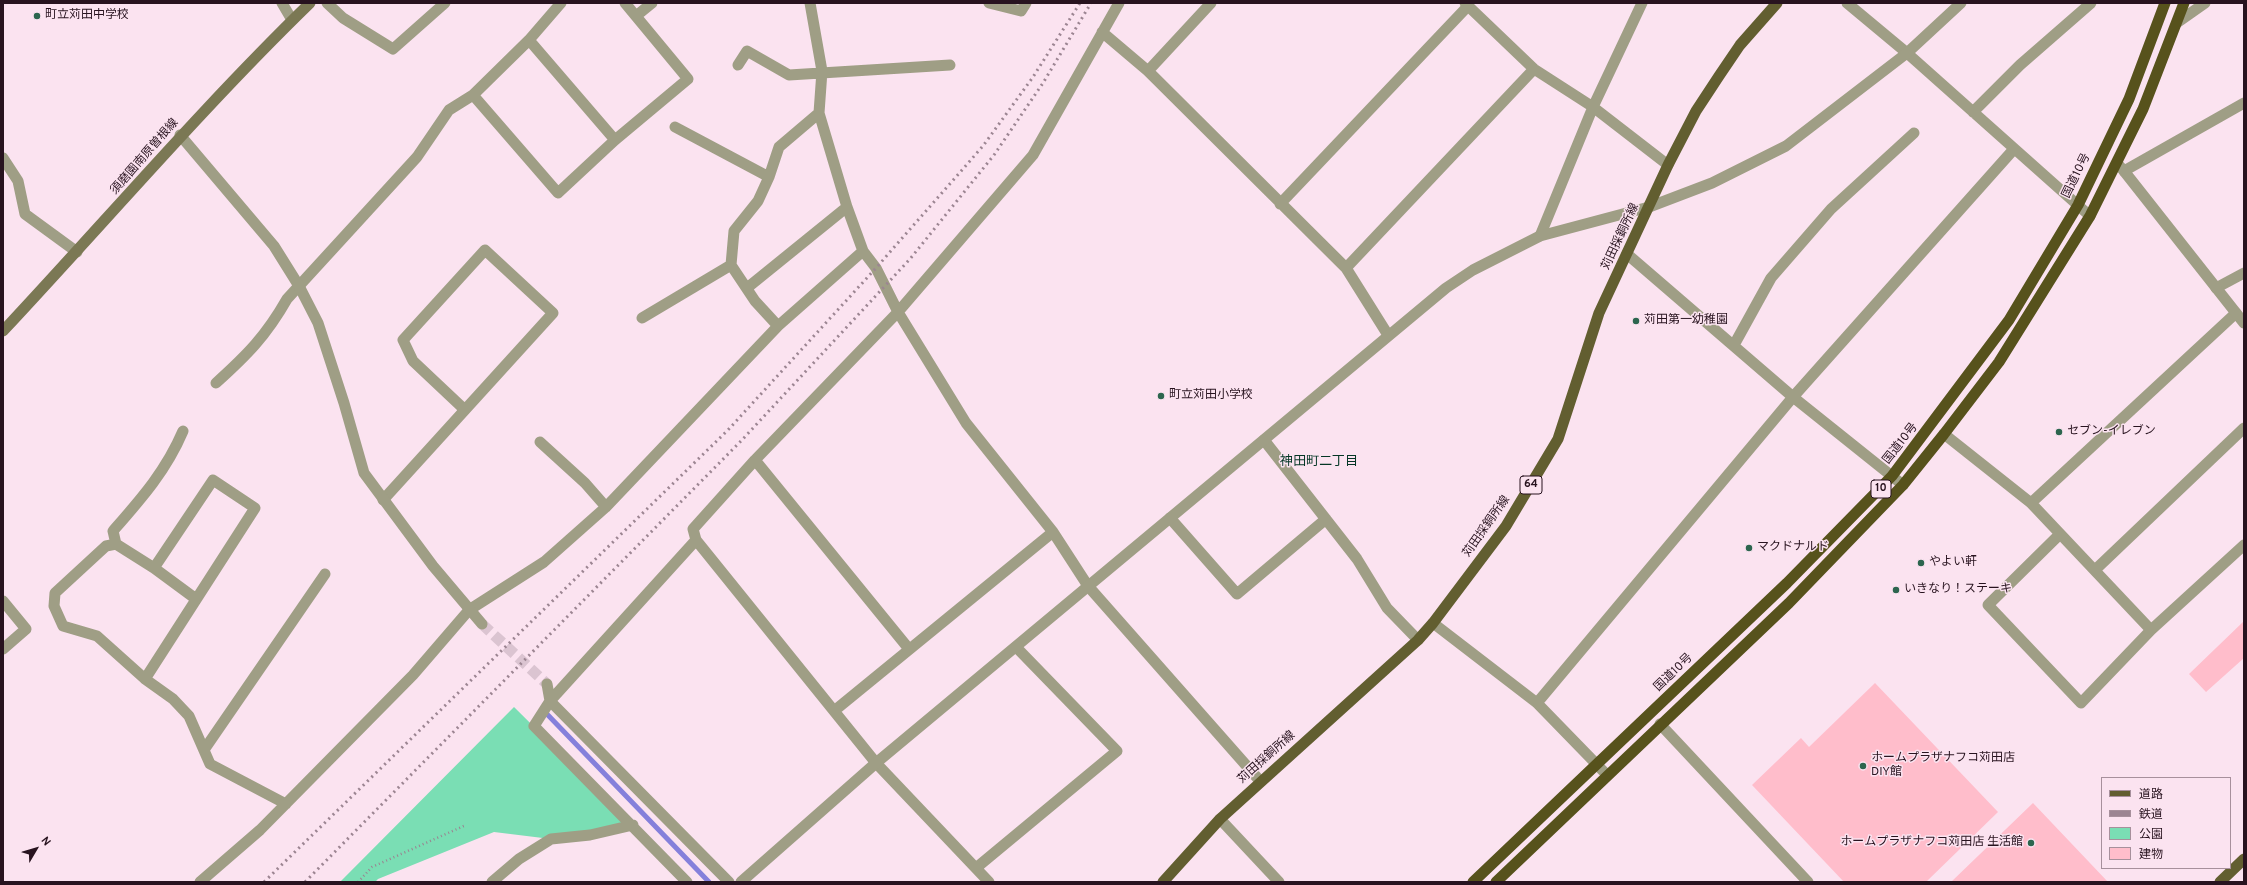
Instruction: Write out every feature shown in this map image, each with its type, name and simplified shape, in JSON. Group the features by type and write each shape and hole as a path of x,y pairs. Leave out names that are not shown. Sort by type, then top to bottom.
{"highway":[{"name":"国道10号","path":"1473,882 1787,584 1892,476 2009,320 2078,205 2129,100 2165,3"},
{"name":"10","path":"1496,882 1660,724 1789,603 1903,485 1944,434 1999,362 2120,167 2178,22 2184,3"}],"main road":[{"name":"須磨園南原曽根線","path":"3,331 77,252 180,135 310,3"},
{"name":"苅田採銅所線","path":"1163,882 1220,819 1260,781 1364,690 1418,640 1434,623 1506,526 1558,439 1599,313 1668,165 1696,111 1715,82 1740,45 1777,3"},
{"path":"2220,882 2244,860"}],"street":[{"path":"282,3 292,20"},
{"path":"327,3 343,18 394,49 445,3"},
{"path":"216,383 252,350 274,321 287,299 417,157 449,110 472,95 529,40 561,3"},
{"path":"472,95 558,193 616,140 688,79 625,3"},
{"path":"636,16 652,3"},
{"path":"810,3 822,71 819,113 847,207 863,251 876,268 898,312 966,423 1053,532 1088,586 1260,781"},
{"path":"989,3 1021,11 1026,3"},
{"path":"989,882 876,763 696,540 693,529 755,460 898,312 1033,155 1119,3"},
{"path":"1148,71 1211,3"},
{"path":"1540,236 1593,107 1642,3"},
{"path":"1847,3 1907,52 2090,216"},
{"path":"741,882 876,763 1446,288 1473,270 1540,236 1649,207 1712,183 1786,146 1907,52 1962,3"},
{"path":"1973,112 2020,65 2091,3"},
{"path":"2178,22 2205,3"},
{"path":"1280,204 1466,5 1534,69 1593,107 1668,165"},
{"path":"1102,32 1148,71 1346,268 1388,335"},
{"path":"529,40 616,140"},
{"path":"738,65 747,51 789,75 822,71 950,65"},
{"path":"1346,268 1534,69"},
{"path":"2244,104 2120,167 2244,323"},
{"path":"778,326 755,301 731,265 734,231 758,201 769,177 779,147 819,113"},
{"path":"675,127 769,177"},
{"path":"1734,345 1772,278 1831,209 1914,133"},
{"path":"180,135 274,246 299,286 318,323 344,403 364,473 433,566 482,624"},
{"path":"1537,703 1793,397 2014,149"},
{"path":"3,158 18,181 25,214 77,252"},
{"path":"747,288 847,207"},
{"path":"383,500 465,410 553,313 485,250 403,340 413,361 465,410"},
{"path":"200,882 260,830 286,804 413,675 469,610 544,562 606,507 778,326 863,251"},
{"path":"1627,254 1793,397 1903,485"},
{"path":"642,318 731,265"},
{"path":"2216,288 2244,273"},
{"path":"2031,503 2236,313"},
{"path":"2095,570 2244,428"},
{"path":"116,544 113,531 152,487 173,455 182,431"},
{"path":"1944,434 2031,503 2151,630"},
{"path":"1264,440 1357,559 1387,608 1418,640"},
{"path":"540,442 585,483 606,507"},
{"path":"755,460 909,649"},
{"path":"145,679 255,508 213,480 154,568"},
{"path":"1170,518 1237,594 1326,519"},
{"path":"834,711 1053,532"},
{"path":"2060,534 1988,605 2081,703 2151,630 2244,545"},
{"path":"688,882 534,726 550,701 696,540"},
{"path":"196,599 154,568 116,544 106,546 55,593 54,606 63,626 97,636 145,679 173,699 189,716 210,764 286,804"},
{"path":"204,750 325,574"},
{"path":"3,601 26,629 3,649"},
{"path":"1434,623 1537,703 1607,775"},
{"path":"976,868 1117,751 1016,647"},
{"path":"547,684 550,701 729,882"},
{"path":"1660,724 1808,882"},
{"path":"1220,819 1279,882"},
{"path":"492,882 520,859 551,839 590,835 633,825"}],"path":[{"path":"358,882 372,867 466,825"}],"green space":[{"path":"514,707 633,825 551,839 494,832 378,879 375,882 340,882"}],"building":[{"path":"2244,621 2244,658 2206,692 2189,674"},
{"name":"ホームプラザナフコ苅田店 DIY館","path":"1875,683 1998,812 1926,882 1844,882 1752,785 1801,738 1809,747"},
{"name":"ホームプラザナフコ苅田店 生活館","path":"2033,803 2108,882 1951,882"}],"waterway":[{"path":"544,711 709,882"}],"tunnel":[{"path":"482,624 547,684"}],"railway":[{"path":"264,882 728,430 876,268 983,146 1033,77 1080,3"},
{"path":"305,882 741,441 910,259 994,155 1043,83 1091,3"}],"place":[{"name":"町立苅田中学校","path":"37,16"},
{"name":"苅田第一幼稚園","path":"1636,321"},
{"name":"町立苅田小学校","path":"1161,396"},
{"name":"セブン-イレブン","path":"2059,432"},
{"name":"マクドナルド","path":"1749,548"},
{"name":"やよい軒","path":"1921,563"},
{"name":"いきなり！ステーキ","path":"1896,590"},
{"name":"ホームプラザナフコ苅田店 DIY館","path":"1863,766"},
{"name":"ホームプラザナフコ苅田店 生活館","path":"2031,843"}],"district":[{"name":"神田町二丁目","path":"1319,462"}]}
